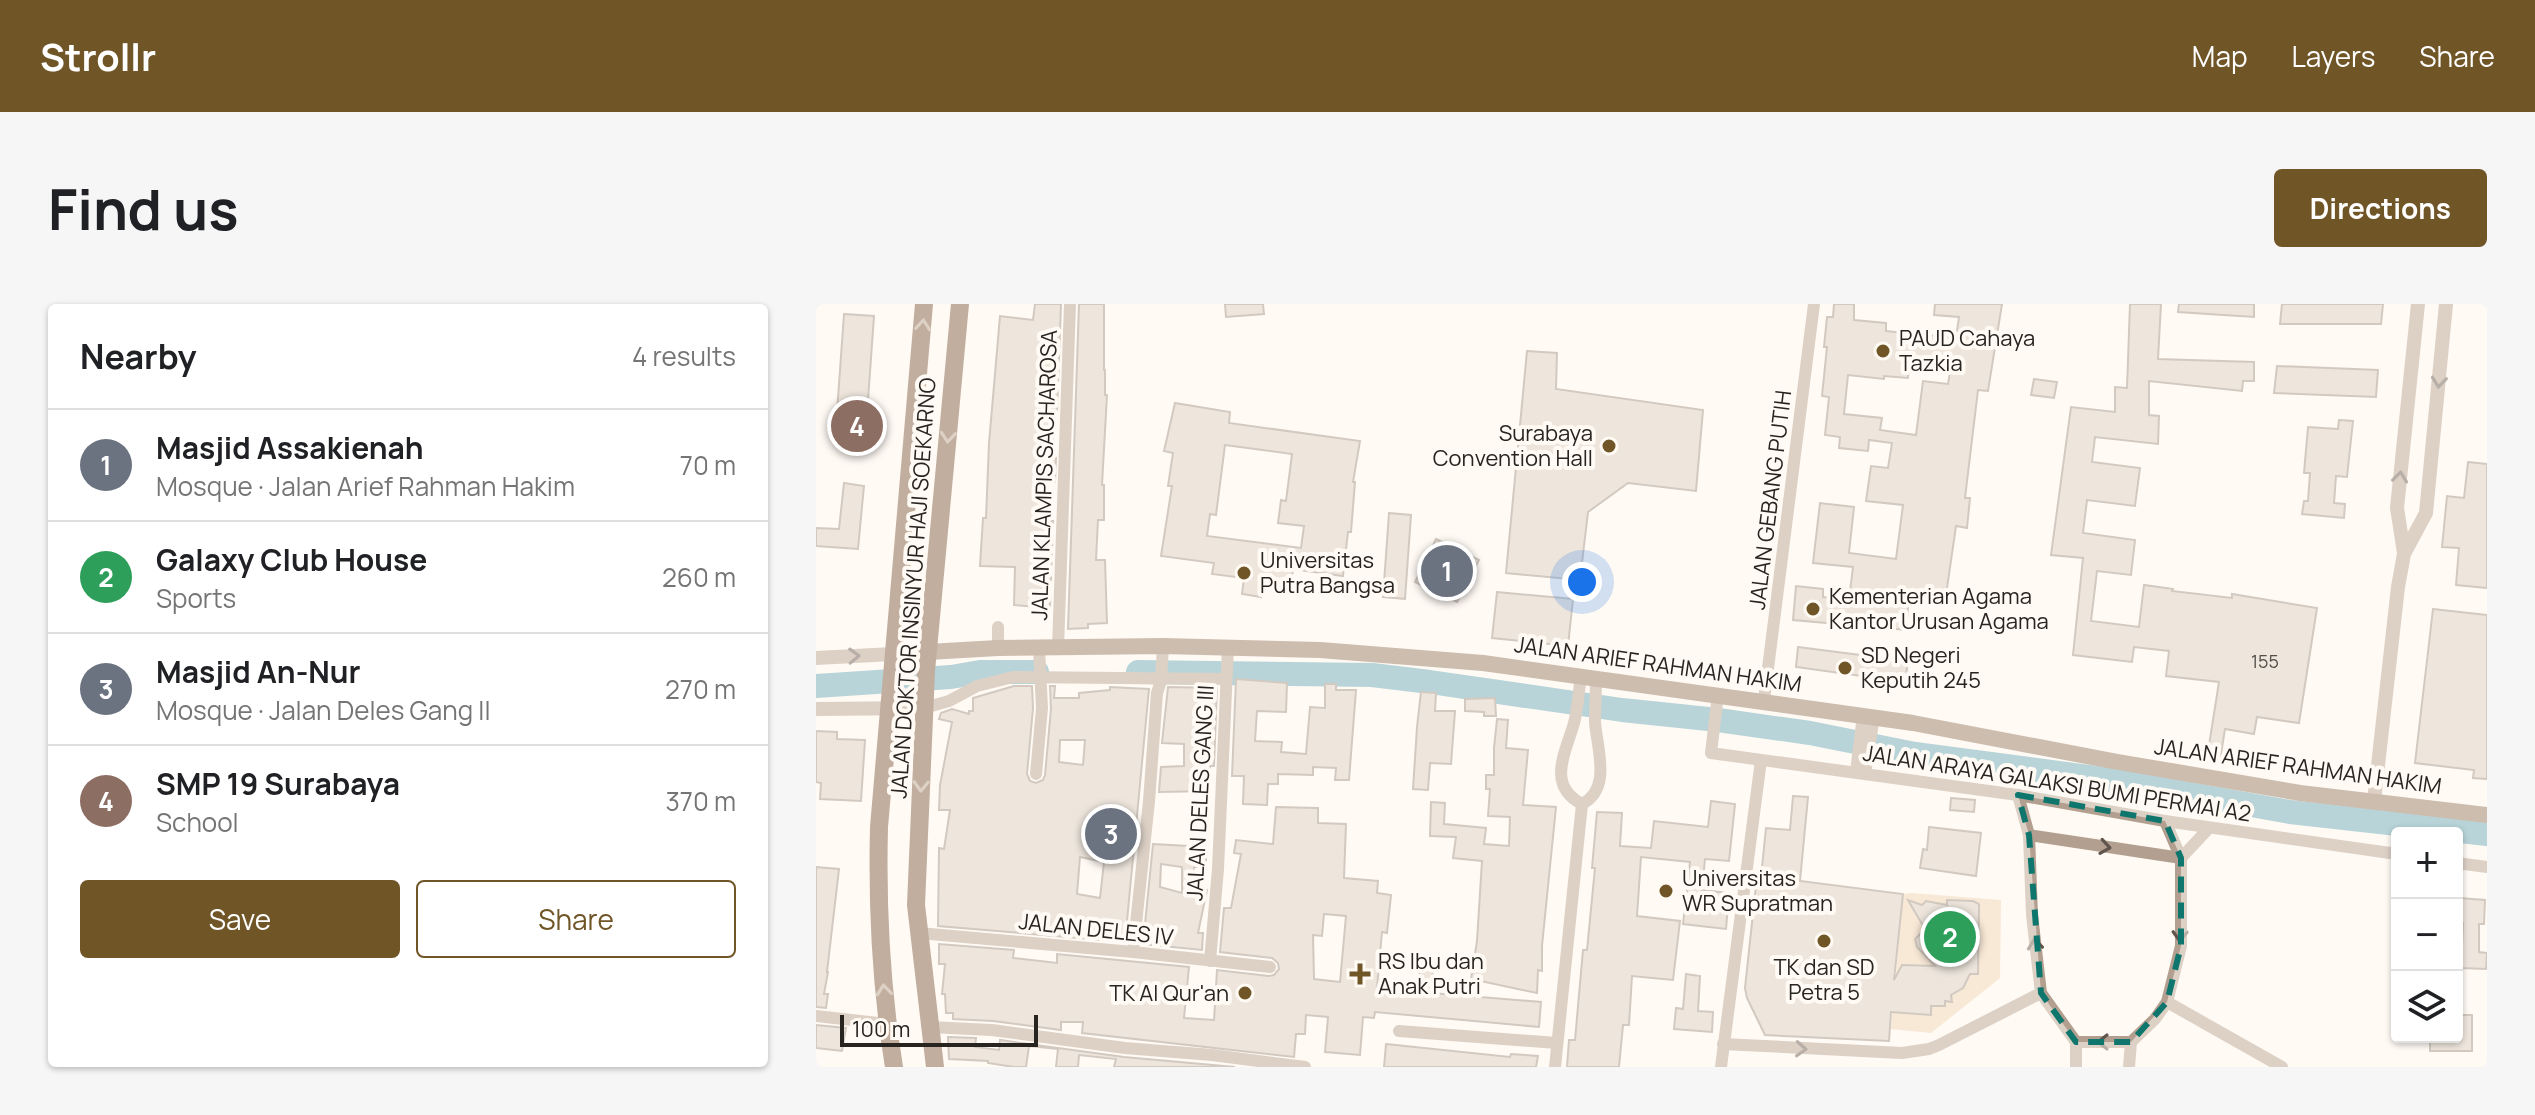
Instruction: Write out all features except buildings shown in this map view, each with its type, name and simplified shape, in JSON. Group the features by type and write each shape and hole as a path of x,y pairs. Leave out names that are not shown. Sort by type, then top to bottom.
{"main road":[{"name":"JALAN DOKTOR INSINYUR HAJI SOEKARNO","path":"894,1067 882,977 878,862 888,705 924,304"},
{"name":"JALAN DOKTOR INSINYUR HAJI SOEKARNO","path":"935,1067 916,905 924,704 960,304"},
{"name":"JALAN ARIEF RAHMAN HAKIM","path":"892,663 928,662 998,648 1039,652 1058,648 1162,666 1227,666 1405,655 1589,676 1718,699 1764,700 1868,723 2260,786 2487,815"}],"street":[{"name":"JALAN KLAMPIS SACHAROSA","path":"1058,648 1070,304"},
{"name":"JALAN GEBANG PUTIH","path":"1764,700 1814,304"},
{"path":"2404,554 2397,508 2418,304"},
{"path":"2374,801 2398,587 2404,554 2426,513 2446,304"},
{"path":"998,627 998,648"},
{"path":"1036,774 1040,742 1039,652"},
{"name":"JALAN ARIEF RAHMAN HAKIM","path":"816,658 892,663"},
{"path":"816,709 949,701 998,679 1162,666 1227,666"},
{"path":"1133,952 1162,666"},
{"name":"JALAN DELES GANG III","path":"1210,961 1218,869 1227,666"},
{"path":"1582,804 1567,792 1561,763 1578,696 1589,676"},
{"path":"1582,804 1591,799 1597,790 1600,777 1596,700 1589,676"},
{"name":"JALAN ARAYA GALAKSI BUMI PERMAI A2","path":"1718,699 1711,753 1761,760 1861,766 2165,821 2391,853"},
{"path":"1861,766 1868,723"},
{"path":"1572,727 1596,729"},
{"path":"1721,1067 1761,760"},
{"path":"2018,795 2029,835 2032,915 2041,993 2076,1042 2076,1067"},
{"path":"1555,1067 1582,804"},
{"path":"2129,1067 2131,1042 2155,1019 2167,1002 2181,946 2181,858 2165,821"},
{"path":"2181,858 2209,828"},
{"path":"2029,835 2181,858"},
{"path":"2463,864 2487,867"},
{"name":"JALAN DELES IV","path":"919,933 1270,967"},
{"path":"1723,1044 1902,1060 2041,993"},
{"path":"2167,1002 2282,1067"},
{"path":"816,1016 887,1024"},
{"path":"929,1027 983,1029 1305,1067"},
{"path":"1399,1031 1557,1043"},
{"path":"2076,1042 2131,1042"}],"highlighted area":[{"path":"2018,795 2165,821 2181,858 2181,946 2167,1002 2131,1042 2076,1042 2041,993 2029,835"}],"shaded area":[{"path":"1903,894 2001,900 2000,978 1931,1033 1891,1029"}],"waterway":[{"path":"816,686 951,677 980,672 1037,672"},
{"path":"1138,672 1372,675 1810,733 1915,754 2112,780 2290,812 2487,834"}],"place":[{"name":"PAUD Cahaya Tazkia","path":"1883,351"},
{"name":"SMP 19 Surabaya","path":"857,426"},
{"name":"Surabaya Convention Hall","path":"1609,446"},
{"name":"Masjid Assakienah","path":"1447,571"},
{"name":"Universitas Putra Bangsa","path":"1244,573"},
{"name":"Kementerian Agama Kantor Urusan Agama","path":"1813,609"},
{"name":"SD Negeri Keputih 245","path":"1845,668"},
{"name":"Masjid An-Nur","path":"1111,834"},
{"name":"Universitas WR Supratman","path":"1666,891"},
{"name":"Galaxy Club House","path":"1950,937"},
{"name":"TK dan SD Petra 5","path":"1824,941"},
{"name":"RS Ibu dan Anak Putri","path":"1360,974"},
{"name":"TK Al Qur'an","path":"1245,993"}]}
